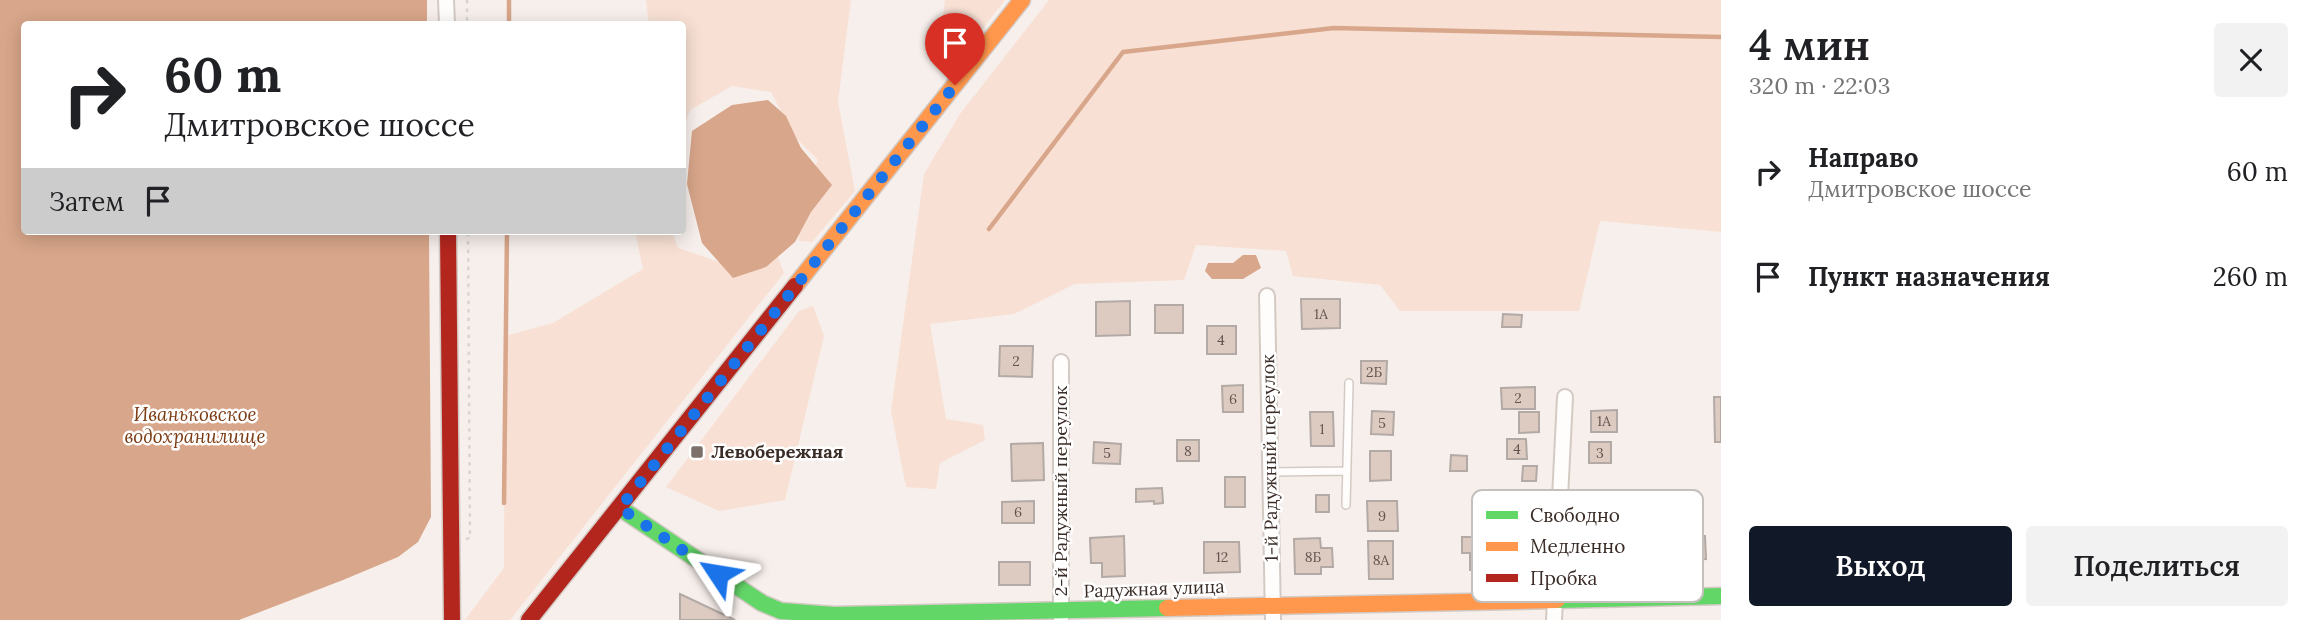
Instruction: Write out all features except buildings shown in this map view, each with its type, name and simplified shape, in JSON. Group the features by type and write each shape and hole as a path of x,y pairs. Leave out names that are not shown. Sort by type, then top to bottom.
{"street":[{"path":"446,0 447,21"},
{"path":"528,620 620,508 1022,0"},
{"path":"448,235 452,620"},
{"name":"1-й Радужный переулок","path":"1267,296 1273,612"},
{"name":"2-й Радужный переулок","path":"1061,362 1061,616"},
{"path":"1560,490 1565,397"},
{"name":"Радужная улица","path":"620,508 762,603 788,616 1061,616 1273,612 1474,602"},
{"name":"Радужная улица","path":"1703,596 1721,596"},
{"path":"1554,602 1554,620"}],"lane":[{"path":"1346,505 1349,383"},
{"path":"1271,472 1345,471"}],"path":[{"path":"467,0 467,21"},
{"path":"451,544 470,538 468,235"}],"shaded area":[{"path":"646,0 851,0 838,102 855,191 812,242 799,241 798,207 818,160 794,136 771,92 732,86 690,110 686,121 686,21 649,21"},
{"path":"945,0 1005,0 947,74 939,49"},
{"path":"1049,0 1721,0 1721,232 1600,221 1579,311 1400,311 1380,285 1293,276 1286,251 1196,245 1184,280 1075,284 1014,314 930,324 946,419 983,425 985,440 940,463 936,489 906,487 891,411 924,174 960,114"},
{"path":"636,235 673,235 678,248 748,272 776,253 784,273 510,620 465,620 504,568 505,336 553,323 643,269"},
{"path":"813,306 824,336 785,500 719,511 666,487 799,311"}],"water":[{"name":"Иваньковское водохранилище","path":"0,0 427,0 427,21 21,21 21,235 429,235 431,517 418,542 398,557 239,620 0,620"},
{"path":"768,100 786,116 801,148 832,185 811,212 795,242 766,267 733,278 702,243 687,184 692,131 732,105"},
{"path":"1243,255 1256,255 1261,268 1243,279 1212,279 1205,271 1208,263 1233,263"}],"waterway":[{"path":"509,0 509,21"},
{"path":"989,229 1123,52 1334,28 1721,37"},
{"path":"504,503 507,235"}],"traffic: fast":[{"path":"620,508 762,603 781,611 834,615 1167,608"},
{"path":"1703,596 1721,596"}],"traffic: slow":[{"path":"795,286 1022,0"},
{"path":"1167,608 1472,602"}],"traffic: jam":[{"path":"448,235 452,620"},
{"path":"529,620 795,286"}],"place":[{"name":"Левобережная","path":"697,452"}],"route":[{"path":"718,574 620,508 955,85"}]}
